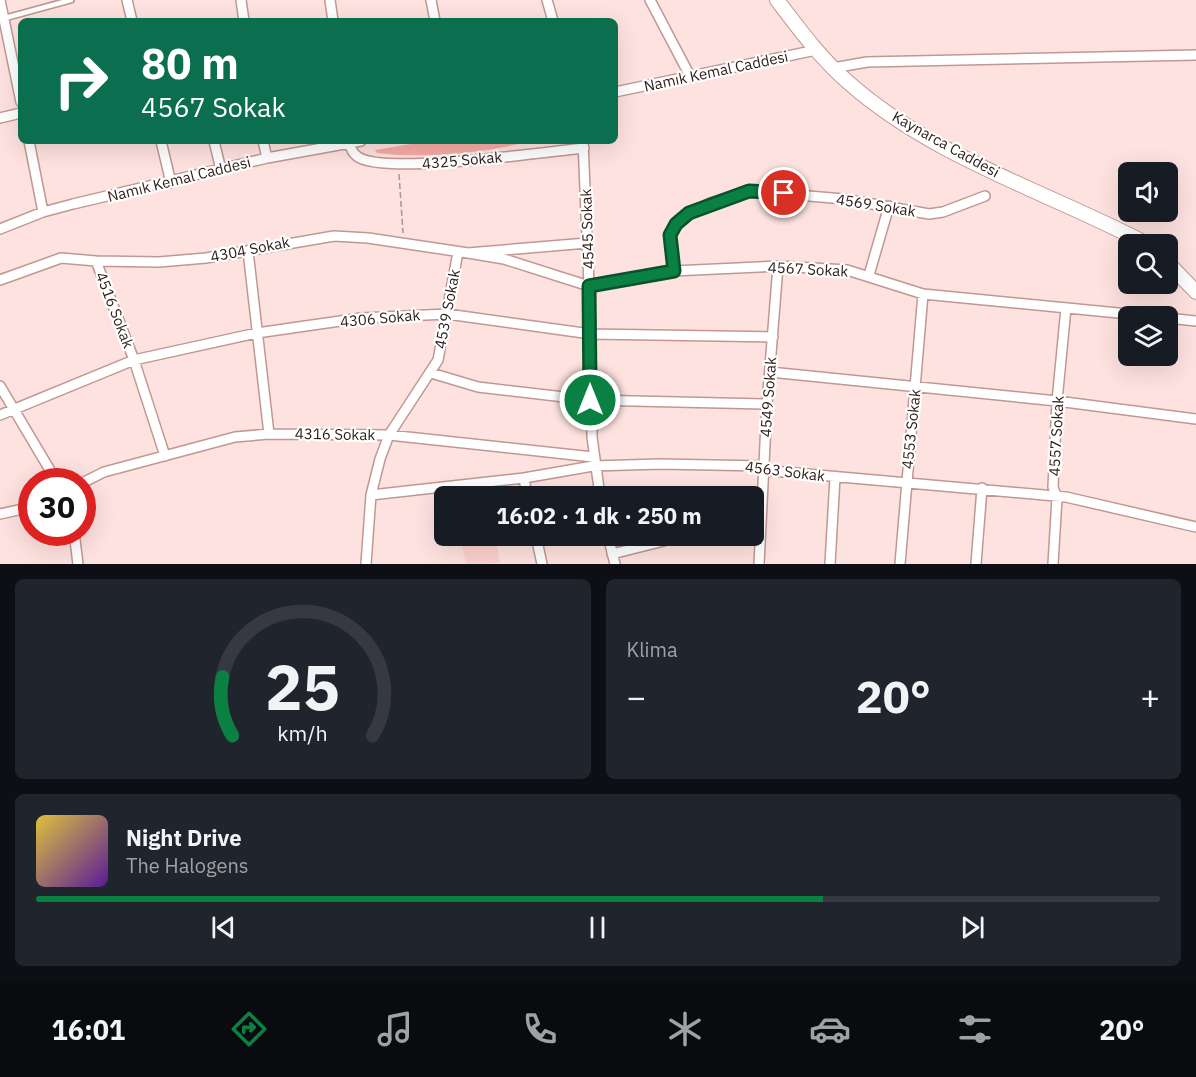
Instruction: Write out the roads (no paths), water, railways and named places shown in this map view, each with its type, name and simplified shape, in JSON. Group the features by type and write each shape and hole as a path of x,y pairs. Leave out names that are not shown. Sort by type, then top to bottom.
{"street":[{"path":"0,0 18,66"},
{"path":"127,0 131,18"},
{"path":"241,0 244,18"},
{"path":"330,0 333,18"},
{"path":"431,0 434,18"},
{"path":"547,0 552,18"},
{"path":"650,0 690,76"},
{"name":"Kaynarca Caddesi","path":"777,0 816,50 833,68 873,102 926,136 1127,234"},
{"name":"Namık Kemal Caddesi","path":"618,91 816,50"},
{"path":"833,68 867,62 1196,55"},
{"path":"0,118 18,114"},
{"path":"30,144 43,212"},
{"path":"162,144 171,183"},
{"path":"214,144 221,170"},
{"path":"264,144 267,158"},
{"name":"Namık Kemal Caddesi","path":"0,229 43,212 171,183 267,158 339,144"},
{"name":"4325 Sokak","path":"350,144 360,158 399,165 583,145"},
{"name":"4545 Sokak","path":"583,145 591,334 590,400 593,461 598,486"},
{"name":"4569 Sokak","path":"674,271 670,235 682,218 710,203 742,194 764,191 936,214 985,196"},
{"path":"869,275 889,206"},
{"name":"4304 Sokak","path":"96,261 159,262 248,251 334,236 403,242 463,253"},
{"path":"463,253 587,243"},
{"path":"248,251 269,434"},
{"name":"4567 Sokak","path":"463,253 504,259 589,286 674,271 778,266 847,270 869,275 923,294 1118,313"},
{"name":"4539 Sokak","path":"366,564 371,495 380,459 389,435 438,360 463,253"},
{"name":"4516 Sokak","path":"0,280 61,258 96,261 134,360 165,456"},
{"name":"4549 Sokak","path":"759,564 767,404 778,266"},
{"path":"1178,273 1196,292"},
{"name":"4553 Sokak","path":"900,564 923,294"},
{"name":"4557 Sokak","path":"1053,564 1057,498 1053,487 1057,401 1066,308"},
{"name":"4306 Sokak","path":"0,415 134,360 257,333 361,318 447,314 591,334 773,337"},
{"path":"1178,319 1196,321"},
{"path":"770,372 1057,401 1196,419"},
{"path":"431,373 478,387 590,400 767,404"},
{"path":"0,386 49,468"},
{"name":"4316 Sokak","path":"96,476 235,437 269,434 389,435 593,461"},
{"name":"4563 Sokak","path":"371,495 524,478 593,461 764,466 773,471 1066,497 1196,527"},
{"path":"830,564 835,477"},
{"path":"524,478 525,486"},
{"path":"975,564 982,488"},
{"path":"0,514 18,510"},
{"path":"76,546 78,564"},
{"path":"538,546 542,564"},
{"path":"613,559 650,546"}],"lane":[{"path":"5,18 71,0"}]}
